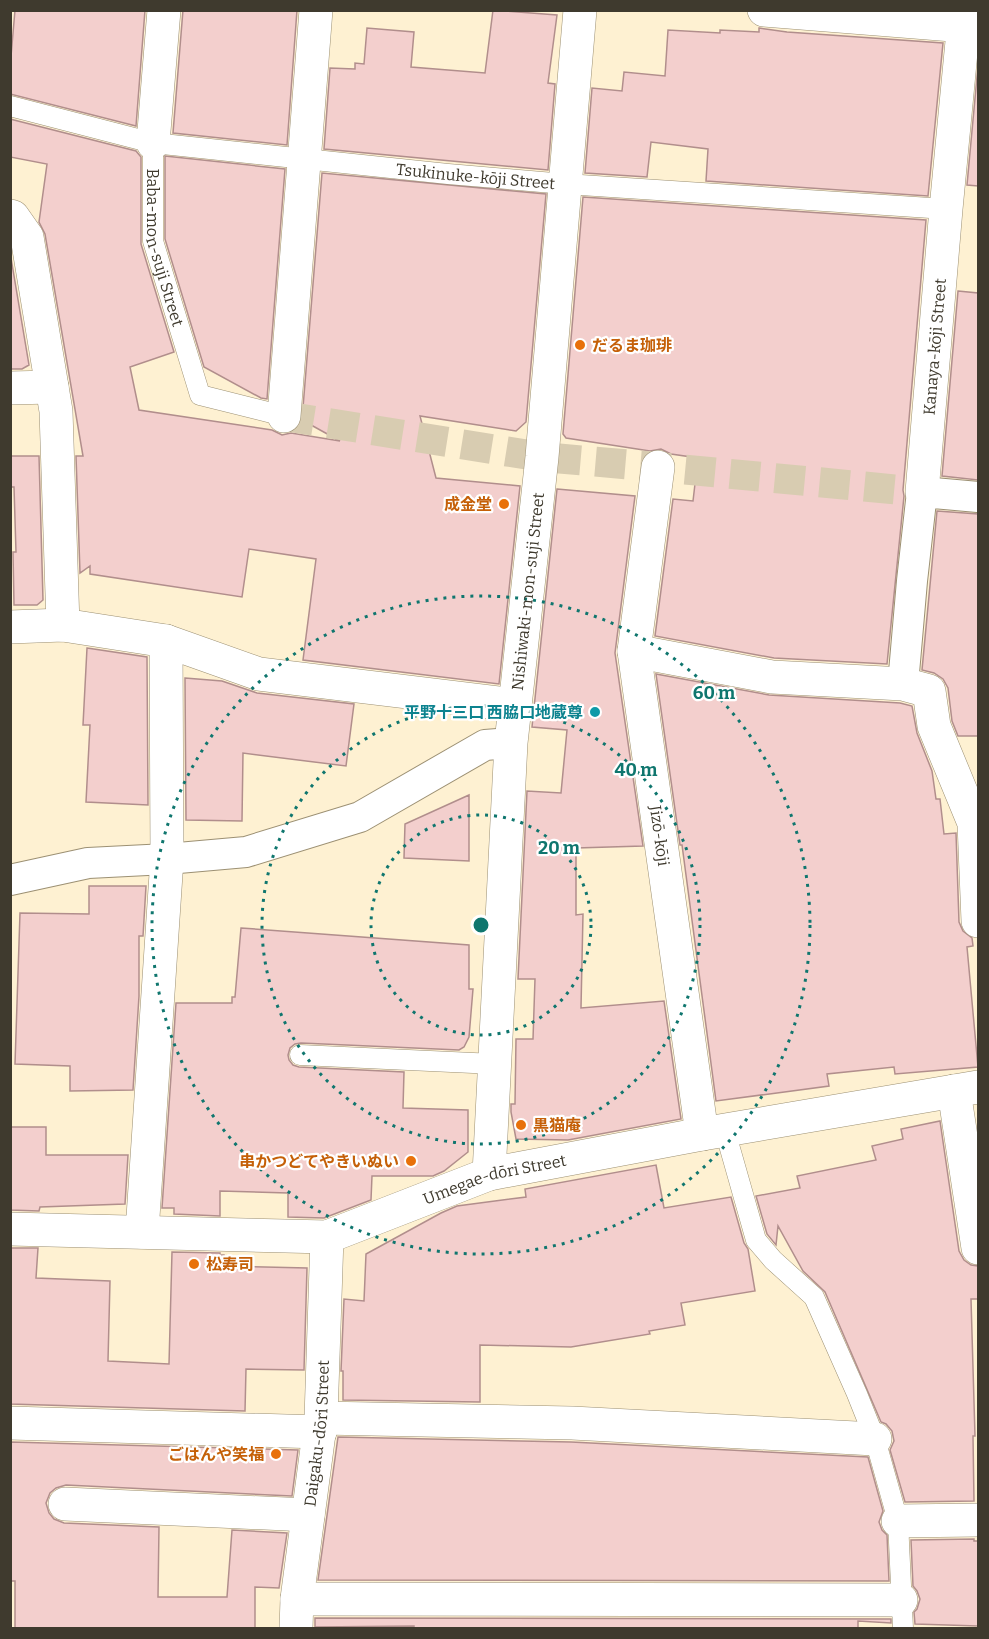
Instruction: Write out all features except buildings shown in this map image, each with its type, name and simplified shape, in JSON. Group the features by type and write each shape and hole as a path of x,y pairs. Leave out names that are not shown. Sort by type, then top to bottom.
{"street":[{"name":"Baba-mon-suji Street","path":"153,143 164,10"},
{"path":"284,416 316,10"},
{"name":"Nishiwaki-mon-suji Street","path":"489,1174 511,744 543,458 580,10"},
{"path":"764,10 969,21"},
{"name":"Kanaya-kōji Street","path":"903,684 946,209 969,21"},
{"path":"10,216 13,216 27,237 56,411 63,625"},
{"path":"10,388 51,387"},
{"name":"Jizō-kōji","path":"658,467 634,651 713,1133"},
{"path":"922,492 978,497"},
{"path":"10,627 63,625 166,641 259,674 515,705"},
{"path":"142,1232 167,859 166,641"},
{"path":"634,651 772,676 903,684 929,691 934,726 974,823 978,921"},
{"path":"10,880 88,863 246,852 360,816 485,745 511,744"},
{"path":"966,1089 978,1248"},
{"name":"Umegae-dōri Street","path":"10,1228 327,1237 489,1174 966,1089"},
{"name":"Daigaku-dōri Street","path":"297,1614 320,1425 327,1237"},
{"path":"10,1423 320,1425 572,1423 875,1439"},
{"path":"65,1504 308,1515"},
{"path":"898,1521 978,1520"},
{"path":"297,1614 902,1614"}],"lane":[{"name":"Tsukinuke-kōji Street","path":"10,106 153,143 565,184 946,209"},
{"name":"Baba-mon-suji Street","path":"153,143 153,242 200,395 284,416"},
{"path":"300,1055 495,1064"},
{"path":"713,1133 756,1240 773,1260 814,1297 875,1439 898,1521 902,1614"}],"tunnel":[{"path":"284,416 542,457 922,492"}],"place":[{"name":"だるま珈琲","path":"580,345"},
{"name":"成金堂","path":"504,504"},
{"name":"平野十三口 西脇口地蔵尊","path":"595,712"},
{"name":"黒猫庵","path":"521,1125"},
{"name":"串かつどてやきいぬい","path":"411,1161"},
{"name":"松寿司","path":"194,1264"},
{"name":"ごはんや笑福","path":"276,1454"}]}
